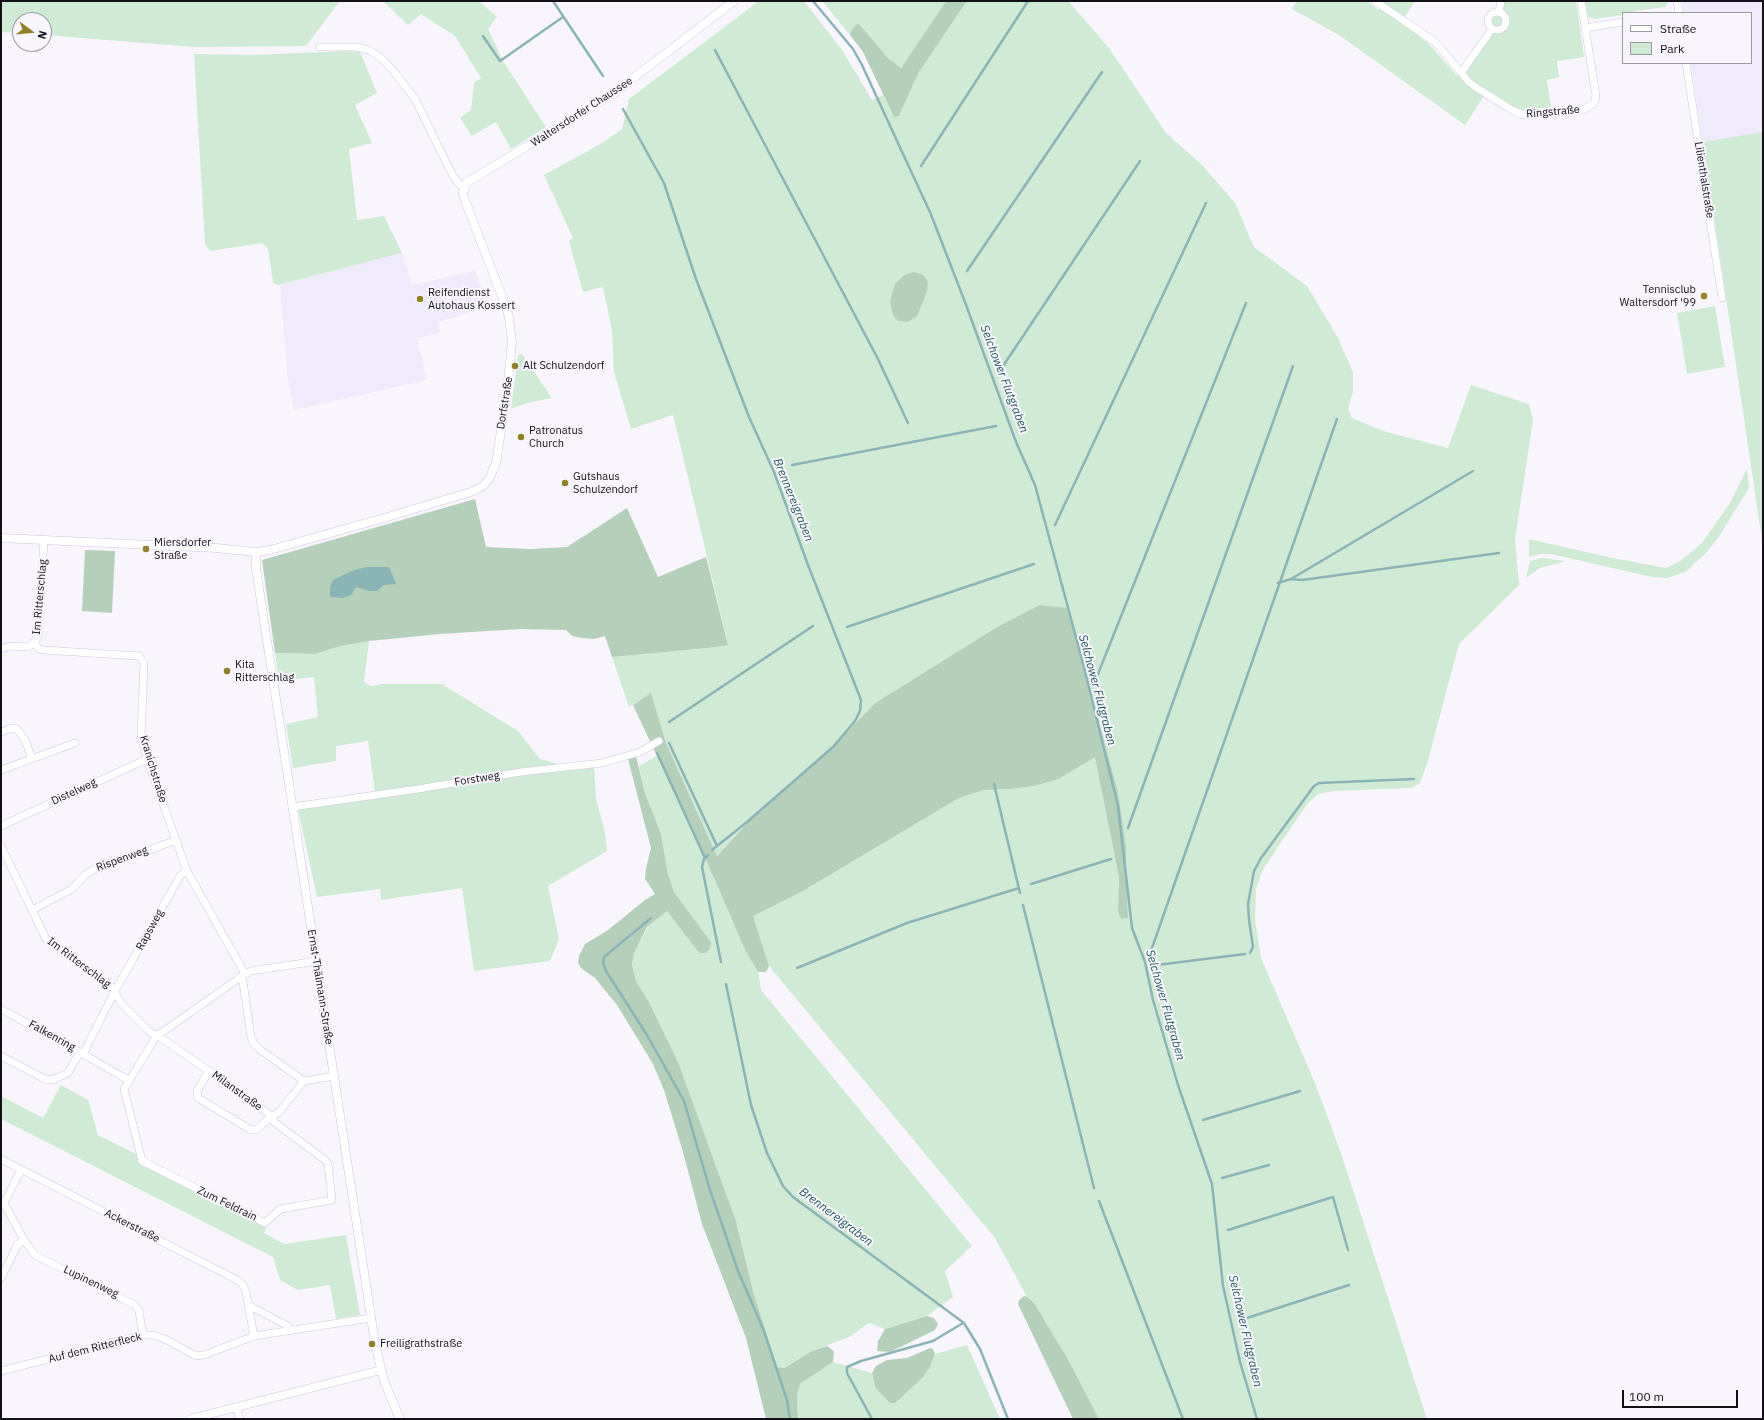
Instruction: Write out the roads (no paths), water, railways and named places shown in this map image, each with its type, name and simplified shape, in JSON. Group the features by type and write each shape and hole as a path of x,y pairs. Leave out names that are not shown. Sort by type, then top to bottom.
{"street":[{"name":"Waltersdorfer Chaussee","path":"464,188 468,181 474,177 543,138 610,96 734,1"},
{"name":"Ringstraße","path":"1375,1 1428,36 1461,74 1477,88 1520,114 1532,115 1583,110 1594,103 1596,96 1580,1"},
{"path":"1499,12 1501,1"},
{"path":"1677,1 1678,12"},
{"path":"1492,29 1500,30 1505,26 1505,17 1499,12"},
{"path":"1492,29 1489,23 1489,17 1494,13 1499,12"},
{"path":"1585,28 1622,22"},
{"path":"1461,74 1492,29"},
{"name":"Dorfstraße","path":"256,552 270,550 471,492 482,486 489,479 496,463 512,347 509,318 502,294 464,198 464,188 457,182 452,174 415,99 392,69 380,57 369,50 356,47 320,47"},
{"name":"Lilienthalstraße","path":"1686,64 1722,298"},
{"path":"1,538 212,548 256,552"},
{"name":"Im Ritterschlag","path":"1,648 10,646 28,647 34,643 38,637 44,540"},
{"name":"Ernst-Thälmann-Straße","path":"256,552 256,569 371,1318 381,1370 400,1419"},
{"name":"Kranichstraße","path":"34,643 39,649 43,650 139,656 144,663 141,735 147,759 187,871 242,975 251,1037 254,1044 304,1081"},
{"path":"1,732 12,728 18,729 25,740 32,759"},
{"name":"Forstweg","path":"292,807 418,789 521,772 602,763 633,754 659,742"},
{"path":"1,770 75,743"},
{"name":"Distelweg","path":"1,826 147,759"},
{"name":"Rispenweg","path":"32,910 72,889 85,875 103,864 134,856 176,840"},
{"name":"Im Ritterschlag","path":"1,846 46,940 107,983 115,991 121,1004 151,1033 156,1035"},
{"name":"Rapsweg","path":"115,991 180,876 187,871"},
{"path":"1,1056 45,1079 52,1080 68,1073 81,1053 130,1081 156,1035 164,1031 242,975 251,971 317,962"},
{"name":"Falkenring","path":"1,1009 81,1053 115,991"},
{"name":"Milanstraße","path":"156,1035 272,1116 279,1112 304,1081"},
{"path":"209,1071 197,1091 198,1098 251,1130 256,1130 272,1116"},
{"path":"304,1081 334,1076"},
{"name":"Zum Feldrain","path":"130,1081 124,1090 142,1161 265,1223 280,1209 332,1200 327,1161 274,1122 272,1116"},
{"name":"Ackerstraße","path":"1,1159 239,1281 243,1285 246,1292 254,1336"},
{"path":"3,1203 21,1170"},
{"name":"Lupinenweg","path":"3,1203 24,1240 35,1255 135,1305 139,1311 143,1335"},
{"path":"1,1278 18,1244 24,1240"},
{"path":"248,1305 288,1326 290,1330"},
{"name":"Auf dem Ritterfleck","path":"1,1371 143,1335 153,1335 165,1339 196,1356 204,1355 254,1336 371,1318"},
{"path":"190,1419 381,1370"},
{"path":"236,1408 240,1419"}],"water":[{"path":"367,567 389,567 396,584 384,585 377,591 369,591 356,587 351,595 343,598 330,597 330,586 333,580 354,570"}],"waterway":[{"name":"Brennereigraben","path":"553,1 603,76"},
{"name":"Selchower Flutgraben","path":"813,1 853,49 862,65 930,212 965,302 1016,442 1035,485 1084,667 1118,806 1132,928 1145,962 1153,1000 1178,1085 1212,1184 1223,1286 1240,1362 1257,1419"},
{"path":"921,166 1028,1"},
{"path":"483,36 500,61 563,17"},
{"path":"715,50 878,359 908,423"},
{"path":"967,271 1102,72"},
{"name":"Brennereigraben","path":"623,109 664,183 696,279 749,417 774,472 808,565 861,700 860,711 855,721 833,747 747,822 712,850"},
{"path":"1001,369 1140,161"},
{"path":"1055,525 1206,203"},
{"path":"1096,679 1246,303"},
{"path":"1128,828 1293,366"},
{"path":"1152,948 1337,419"},
{"path":"792,465 996,426"},
{"path":"1278,583 1291,579 1473,471"},
{"path":"1291,579 1302,580 1499,553"},
{"path":"847,627 1034,564"},
{"path":"669,722 813,626"},
{"path":"669,743 717,846"},
{"path":"657,753 705,858"},
{"path":"1250,953 1253,947 1248,904 1254,871 1261,858 1314,786 1319,783 1414,779"},
{"path":"994,784 1020,893"},
{"name":"Brennereigraben","path":"708,855 704,859 702,867 721,962"},
{"path":"1031,884 1111,859"},
{"path":"797,968 907,923 1019,888"},
{"path":"1023,905 1094,1188"},
{"path":"651,918 604,957 603,963 606,971 647,1035 684,1101 709,1187 738,1271 764,1331 787,1400 790,1419"},
{"path":"1157,965 1245,954"},
{"name":"Brennereigraben","path":"726,984 751,1105 767,1153 783,1186 793,1197 964,1323 980,1349 1008,1419"},
{"path":"1203,1120 1300,1091"},
{"path":"1222,1178 1269,1165"},
{"path":"1228,1230 1333,1197 1348,1250"},
{"path":"1099,1201 1183,1419"},
{"path":"1247,1318 1349,1285"},
{"path":"872,1419 847,1373 847,1367 861,1361 933,1341 963,1323"}],"place":[{"name":"Tennisclub Waltersdorf '99","path":"1704,296"},
{"name":"Reifendienst Autohaus Kossert","path":"420,299"},
{"name":"Alt Schulzendorf","path":"515,366"},
{"name":"Patronatus Church","path":"521,437"},
{"name":"Gutshaus Schulzendorf","path":"565,483"},
{"name":"Miersdorfer Straße","path":"146,549"},
{"name":"Kita Ritterschlag","path":"227,671"},
{"name":"Freiligrathstraße","path":"372,1344"}]}
